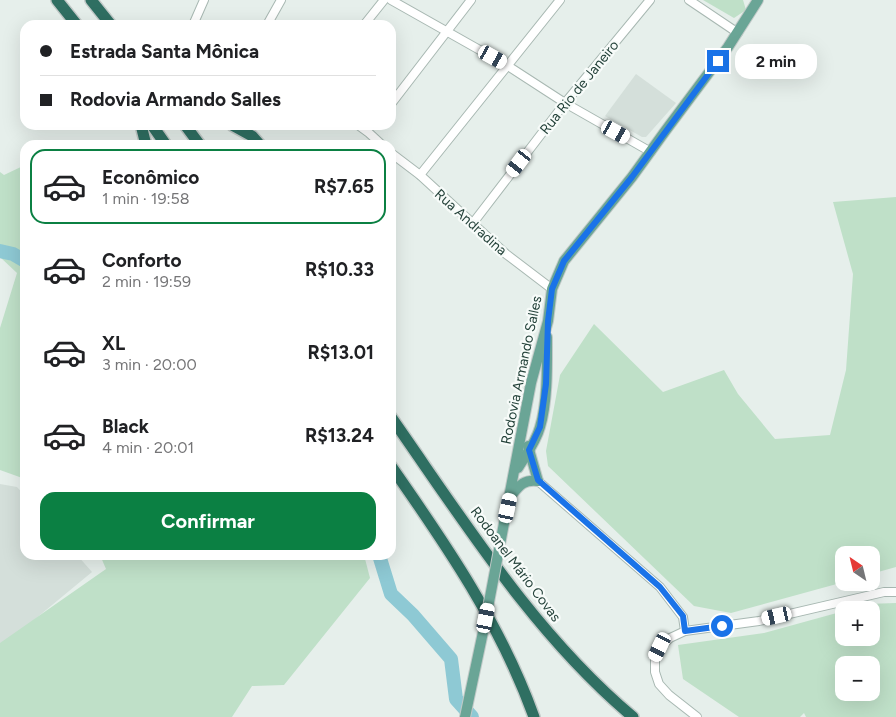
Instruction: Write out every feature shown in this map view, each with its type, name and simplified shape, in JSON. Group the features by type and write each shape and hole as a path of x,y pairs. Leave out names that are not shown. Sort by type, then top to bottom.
{"highway":[{"path":"57,0 73,20"},
{"path":"91,0 107,20"},
{"path":"241,130 256,140"},
{"name":"Rodoanel Mário Covas","path":"396,423 476,538 540,622 576,664 632,717"},
{"path":"396,473 428,518 480,599 506,651 534,717"}],"main road":[{"name":"Rodovia Armando Salles","path":"465,717 510,498 531,383 548,321 552,289 564,261 651,152 738,33 758,0"},
{"path":"513,477 540,427 546,384 548,321"},
{"path":"522,432 538,480"},
{"path":"522,432 520,455 522,462 538,480"},
{"path":"513,477 522,471 528,471"},
{"path":"510,498 523,482 538,480"}],"street":[{"path":"195,20 204,0"},
{"path":"270,20 281,0"},
{"path":"368,20 384,0"},
{"path":"391,0 508,66 565,104 651,152"},
{"path":"396,97 471,0"},
{"path":"420,175 560,0"},
{"name":"Rua Rio de Janeiro","path":"473,223 565,104 650,0"},
{"path":"689,0 738,33"},
{"path":"365,130 377,140"},
{"name":"Rua Andradina","path":"396,157 420,175 506,254 552,289"},
{"path":"538,480 660,587 683,616 685,631"},
{"path":"697,717 669,695 660,684 655,672 655,658 660,647 670,638 685,631 759,621 884,592 896,592"}],"shaded area":[{"path":"636,74 676,103 646,137 642,137 605,116"},
{"path":"0,484 17,487 20,490 20,560 81,560 92,572 0,648"}],"green space":[{"path":"703,0 743,0 746,10 734,18"},
{"path":"20,167 20,477 0,470 0,328 17,273 0,257 0,172 4,175"},
{"path":"896,197 896,567 880,571 880,546 835,546 835,584 731,613 694,606 548,466 546,451 560,375 594,324 663,392 724,370 738,394 775,439 830,435 846,370 853,274 833,202"},
{"path":"102,560 365,560 370,578 284,685 252,686 232,717 0,717 0,643 106,569"},
{"path":"896,603 896,717 806,717 804,713 800,717 739,717 683,679 678,645 764,633 835,613 835,646 880,646 880,604"}],"waterway":[{"path":"0,251 13,254 20,258"},
{"path":"381,560 391,594 413,615 451,659 456,699 472,717"}],"route":[{"path":"718,61 632,177 564,261 552,289 548,321 546,384 540,427 529,450 538,480 660,587 683,616 685,631 722,626"}]}
